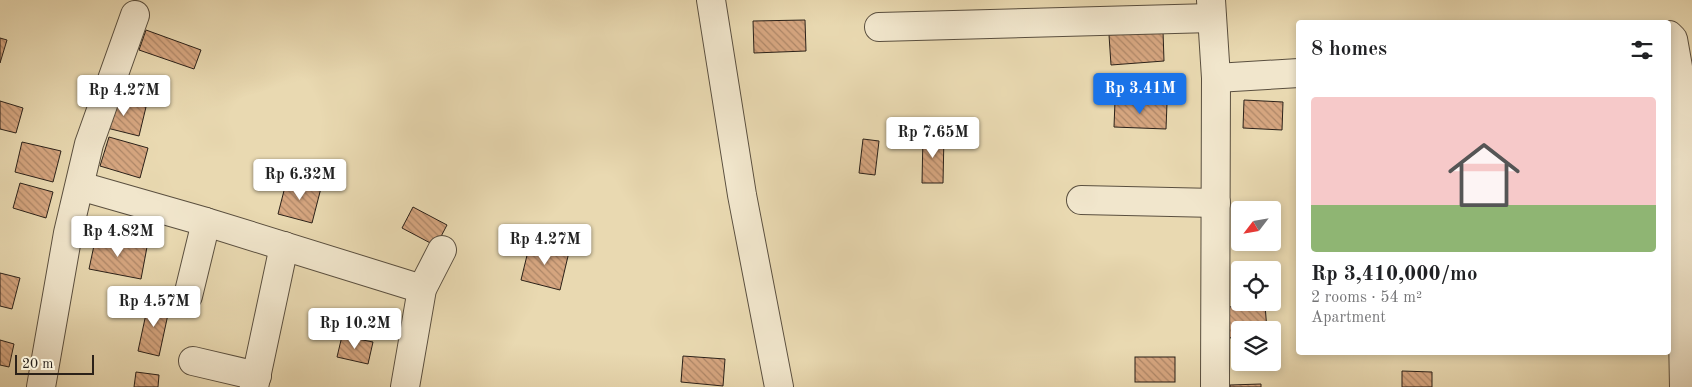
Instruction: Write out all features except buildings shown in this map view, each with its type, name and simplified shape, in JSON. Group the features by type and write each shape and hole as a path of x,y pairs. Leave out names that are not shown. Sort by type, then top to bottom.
{"street":[{"path":"712,0 742,195 779,387"},
{"path":"879,28 1212,9 1216,78 1215,387"},
{"path":"40,387 68,233 89,144 135,16"},
{"path":"1671,38 1678,67 1684,387"},
{"path":"1216,78 1296,74"},
{"path":"80,186 206,222 422,290"},
{"path":"1081,200 1216,203"},
{"path":"188,296 206,222"},
{"path":"192,361 255,381 284,246"},
{"path":"405,387 422,290 442,250"}]}
